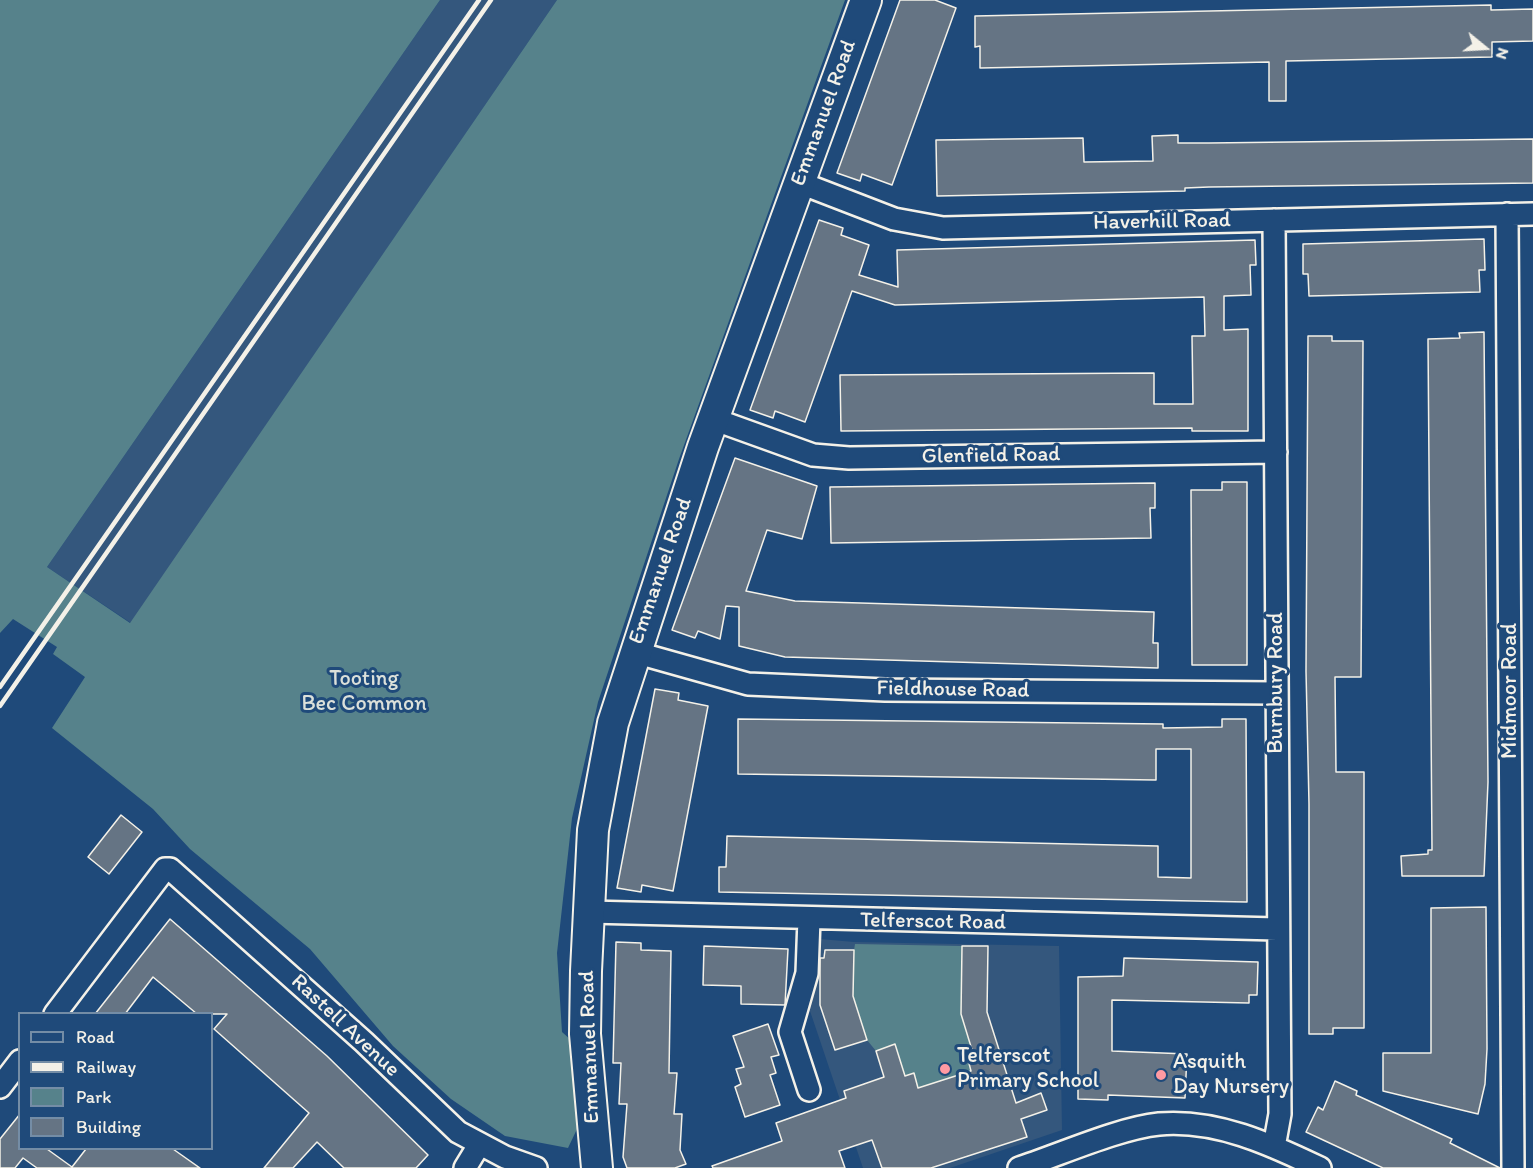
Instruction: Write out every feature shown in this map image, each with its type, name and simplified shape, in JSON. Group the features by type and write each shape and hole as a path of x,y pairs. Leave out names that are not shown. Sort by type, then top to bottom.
{"street":[{"name":"Emmanuel Road","path":"597,1168 585,1034 589,912 593,830 613,723 634,652 713,419 866,0"},
{"name":"Haverhill Road","path":"798,182 894,219 927,227 1533,214"},
{"name":"Midmoor Road","path":"1507,214 1513,1168"},
{"name":"Burnbury Road","path":"1274,220 1280,1114 1274,1147"},
{"name":"Glenfield Road","path":"713,419 813,456 849,458 1276,452"},
{"name":"Fieldhouse Road","path":"634,652 748,684 885,690 1276,693"},
{"name":"Rastell Avenue","path":"57,1012 165,869 180,877 364,1042 458,1132 479,1145 536,1168"},
{"name":"Telferscot Road","path":"589,912 1277,929"},
{"path":"809,919 807,973 790,1032 809,1090"},
{"path":"0,1087 18,1064"},
{"path":"1019,1168 1158,1124 1180,1124 1218,1129 1274,1147 1320,1168"},
{"path":"465,1168 479,1145"}],"shaded area":[{"path":"440,0 557,0 131,623 47,567"},
{"name":"Telferscot Primary School","path":"809,938 854,942 1059,946 1062,1130 950,1168 863,1168 809,1008"}],"green space":[{"name":"Tooting Bec Common","path":"0,0 440,0 47,567 130,623 557,0 845,0 679,459 598,702 572,818 557,953 562,1032 571,1040 577,1129 568,1148 505,1136 451,1099 393,1046 310,949 190,849 153,809 52,728 85,677 53,654 57,647 13,619 0,633"},
{"path":"855,944 962,946 962,998 972,1050 966,1052 971,1071 918,1088 914,1073 905,1076 895,1045 876,1051 867,1040 849,983"}],"building":[{"path":"900,0 935,0 956,8 892,185 862,174 860,181 837,173"},
{"path":"1491,5 1491,10 1533,9 1533,41 1492,42 1492,57 1286,61 1286,101 1269,101 1269,62 980,68 980,46 975,47 975,16"},
{"path":"1178,135 1178,143 1533,139 1533,183 1209,187 1185,188 1185,191 937,196 936,140 1083,138 1084,162 1153,161 1152,136"},
{"path":"819,220 843,228 841,235 869,245 859,275 898,287 897,250 1255,240 1256,265 1250,265 1251,295 1224,296 1224,330 1248,329 1248,431 1192,431 1192,428 841,431 840,375 1154,373 1154,404 1193,404 1192,336 1205,336 1204,297 895,305 852,291 805,422 775,411 773,418 750,410"},
{"path":"1484,239 1485,270 1479,270 1480,292 1309,296 1308,274 1303,274 1303,244"},
{"path":"1484,332 1488,782 1484,876 1402,876 1401,856 1428,854 1428,850 1432,850 1428,339 1460,338 1459,333"},
{"path":"1308,336 1332,336 1332,341 1363,341 1361,677 1335,677 1336,772 1364,772 1364,1028 1333,1028 1333,1034 1309,1034 1309,804 1306,671"},
{"path":"735,458 817,486 802,539 767,530 746,591 795,601 1154,612 1153,643 1158,643 1158,668 785,657 739,646 739,607 726,606 720,639 698,631 695,638 672,630"},
{"path":"1222,482 1247,482 1247,665 1192,665 1191,490 1222,490"},
{"path":"1155,483 1155,508 1150,508 1151,538 831,543 830,487"},
{"path":"655,689 679,693 678,700 708,706 673,891 642,885 641,892 617,888"},
{"path":"738,719 1163,724 1163,728 1222,727 1222,719 1246,719 1247,902 719,892 719,867 726,867 727,836 1158,846 1158,877 1191,878 1191,749 1156,749 1156,780 738,774"},
{"path":"121,815 142,832 109,874 88,857"},
{"path":"1486,907 1487,1049 1485,1084 1478,1114 1383,1091 1383,1053 1431,1053 1431,908"},
{"path":"170,919 327,1056 428,1155 416,1168 344,1168 317,1142 293,1168 264,1168 309,1113 214,1029 227,1014 195,1012 153,977 127,1012 97,1012"},
{"path":"616,942 641,943 641,950 671,951 669,1073 677,1073 674,1114 682,1114 680,1150 686,1164 675,1168 627,1168 623,1157 627,1104 619,1104 621,1063 613,1063"},
{"path":"704,946 788,949 785,1005 741,1004 741,986 703,985"},
{"path":"962,946 988,946 987,1012 1016,1103 1041,1093 1047,1110 1021,1119 1027,1137 931,1168 882,1168 872,1140 839,1151 845,1168 713,1168 712,1166 782,1141 776,1123 846,1098 844,1091 884,1077 876,1051 895,1044 905,1076 914,1073 918,1088 971,1071 966,1052 972,1050 961,1014"},
{"path":"825,950 854,950 853,996 867,1040 835,1050 820,1005 820,958 824,958"},
{"path":"1124,958 1258,962 1257,995 1249,995 1249,1003 1112,1000 1112,1051 1187,1054 1185,1098 1108,1095 1108,1100 1078,1099 1078,977 1123,976"},
{"path":"768,1024 779,1055 771,1057 776,1073 770,1075 780,1105 745,1117 735,1087 741,1084 736,1069 744,1067 733,1036"},
{"path":"1335,1081 1357,1091 1356,1095 1452,1139 1450,1143 1500,1168 1383,1168 1306,1132 1318,1107 1323,1110"},
{"path":"18,1116 18,1150 48,1150 72,1167 85,1150 174,1150 200,1168 37,1168 23,1158 15,1168 0,1168 0,1139"}],"railway":[{"path":"0,687 479,0"},
{"path":"0,706 491,0"}],"place":[{"name":"Telferscot Primary School","path":"945,1069"},
{"name":"Asquith Day Nursery","path":"1161,1075"}]}
